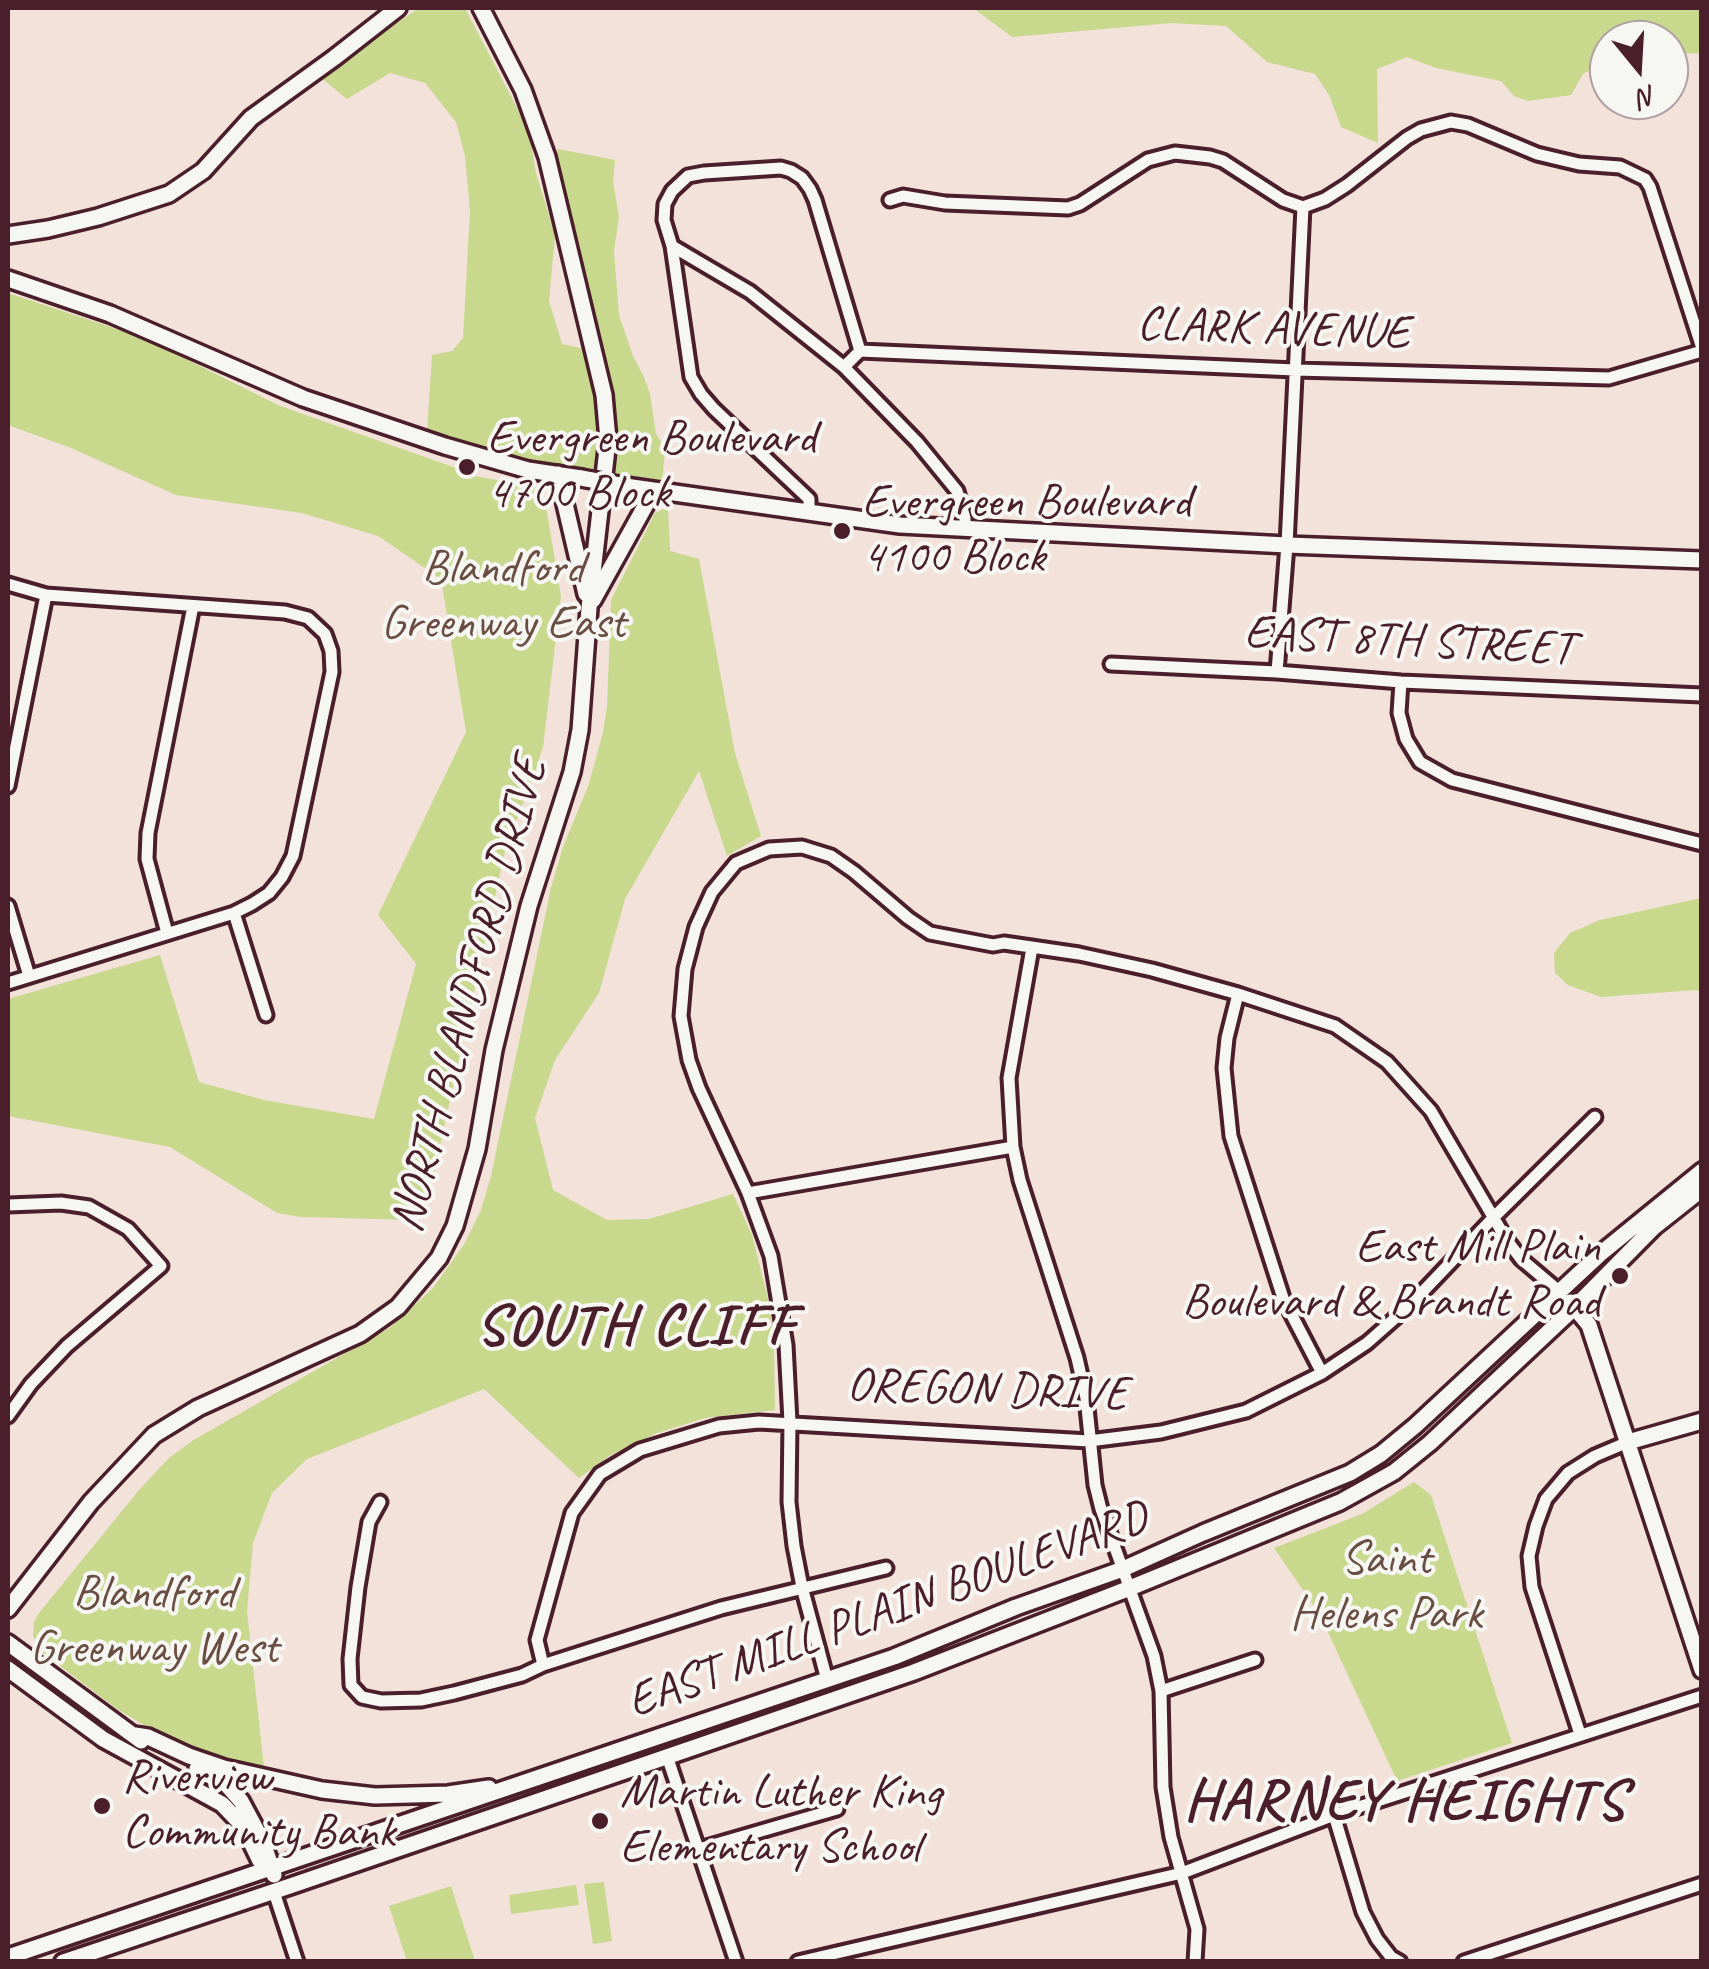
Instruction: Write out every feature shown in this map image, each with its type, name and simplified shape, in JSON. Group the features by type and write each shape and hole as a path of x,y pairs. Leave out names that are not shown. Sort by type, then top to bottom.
{"street":[{"path":"8,235 98,217 169,194 203,171 251,118 398,8"},
{"name":"NORTH BLANDFORD DRIVE","path":"8,1609 91,1502 154,1436 198,1408 360,1334 398,1307 439,1258 455,1226 476,1149 494,1050 529,906 572,772 580,730 608,440 604,395 537,125 481,8"},
{"path":"890,200 904,196 1068,208 1148,160 1175,153 1223,161 1282,200 1303,207 1325,199 1407,138 1436,124 1451,122 1537,154 1579,164 1620,167 1645,179 1702,349"},
{"path":"809,513 809,499 714,410 691,377 672,246 664,220 665,204 672,190 688,176 704,173 780,168 802,178 815,200 860,351 844,367"},
{"path":"1277,672 1303,207"},
{"path":"672,246 750,292 844,367 917,442 957,491 964,528"},
{"path":"8,279 110,314 303,398 528,470 900,524 1287,545 1702,560"},
{"name":"CLARK AVENUE","path":"860,351 1296,370 1609,378 1702,349"},
{"path":"558,474 589,608"},
{"path":"589,608 654,490"},
{"path":"8,584 46,595 286,612 308,618 325,634 332,672 292,856 269,893 234,913 8,983"},
{"path":"8,786 46,595"},
{"path":"168,933 147,859 148,833 193,606"},
{"name":"EAST 8TH STREET","path":"1112,664 1702,695"},
{"path":"1401,682 1399,713 1406,739 1420,762 1452,780 1702,844"},
{"path":"827,1680 794,1546 789,1502 786,1345 771,1256 748,1193 699,1088 681,1016 685,969 696,927 712,892 736,863 768,849 802,847 831,856 930,933 993,946 1004,944 1079,954 1238,994 1335,1026 1387,1062 1431,1110 1521,1259 1560,1292 1590,1325 1702,1670"},
{"path":"8,906 30,976"},
{"path":"234,913 266,1015"},
{"path":"1032,948 1010,1078 1013,1147 1077,1358 1101,1509 1154,1656 1161,1691 1164,1787 1171,1837 1197,1929 1195,1962"},
{"path":"1238,994 1224,1068 1231,1136 1283,1298 1322,1373"},
{"name":"OREGON DRIVE","path":"543,1666 538,1640 572,1513 600,1474 640,1450 702,1430 759,1422 1089,1441 1161,1432 1246,1411 1322,1373 1367,1343 1410,1305 1595,1117"},
{"path":"748,1193 1013,1147"},
{"name":"EAST MILL PLAIN BOULEVARD","path":"8,1957 894,1657 1122,1569 1350,1473 1382,1454 1415,1426 1613,1243 1702,1171"},
{"name":"EAST MILL PLAIN BOULEVARD","path":"63,1962 914,1672 1340,1502 1394,1472 1430,1443 1654,1227 1702,1189"},
{"path":"8,1204 88,1207 128,1229 161,1266 67,1346 31,1384 8,1416"},
{"path":"1580,1734 1532,1587 1529,1556 1546,1499 1568,1473 1595,1456 1702,1420"},
{"path":"380,1502 370,1522 350,1660 352,1686 362,1697 381,1701 421,1700 522,1675 721,1608 886,1568"},
{"path":"8,1643 144,1744 226,1784 248,1810 258,1830 297,1962"},
{"path":"1161,1691 1255,1660"},
{"path":"8,1670 103,1739 222,1804 248,1835 268,1870"},
{"path":"798,1962 1182,1872 1334,1815 1702,1696"},
{"path":"136,1735 224,1768 322,1790 375,1796 448,1794 532,1781"},
{"path":"667,1756 736,1962"},
{"path":"699,1850 837,1809"},
{"path":"1334,1815 1363,1912 1376,1939 1395,1959"},
{"path":"1464,1962 1702,1884"}],"green space":[{"path":"419,8 465,8 529,131 536,173 555,235 549,301 562,344 585,349 598,406 601,477 427,433 432,355 452,351 463,338 470,211 465,156 456,122 425,83 390,73 347,99 319,76"},
{"path":"973,8 1701,8 1701,53 1689,53 1689,20 1589,20 1589,71 1571,95 1528,101 1514,96 1501,81 1436,68 1407,57 1377,69 1378,143 1341,127 1329,95 1315,74 1267,62 1226,26 1172,23 1012,37"},
{"path":"558,149 615,160 613,181 619,217 614,251 619,315 650,394 656,434 665,448 662,486 613,477 555,159"},
{"name":"Blandford Greenway East","path":"8,293 144,338 280,406 465,474 543,489 561,596 543,747 506,847 434,1173 414,1220 277,1213 170,1147 8,1116 8,999 160,955 199,1082 264,1100 374,1119 416,964 378,915 466,732 441,579 378,536 302,513 176,495 8,425"},
{"name":"Blandford Greenway West","path":"668,507 670,551 699,559 735,753 761,836 727,856 699,771 625,899 599,993 555,1060 535,1118 553,1190 607,1220 649,1219 733,1194 752,1235 770,1307 775,1410 705,1418 657,1433 609,1456 579,1478 484,1389 307,1459 272,1493 253,1543 247,1611 264,1768 199,1751 117,1709 43,1653 33,1636 34,1622 169,1458 389,1328 433,1288 465,1243 491,1176 551,888 589,784 603,732 611,600 655,513"},
{"path":"1701,898 1701,992 1601,997 1568,985 1555,973 1554,953 1570,933 1600,920"},
{"name":"Saint Helens Park","path":"1414,1482 1431,1495 1512,1743 1397,1781 1320,1615 1274,1548 1362,1514"},
{"path":"604,1882 612,1941 593,1944 584,1884"},
{"path":"576,1885 579,1905 511,1914 509,1895"},
{"path":"451,1886 475,1961 407,1961 389,1906"}],"place":[{"name":"Evergreen Boulevard 4700 Block","path":"467,467"},
{"name":"Evergreen Boulevard 4100 Block","path":"842,531"},
{"name":"East Mill Plain Boulevard & Brandt Road","path":"1620,1276"},
{"name":"Riverview Community Bank","path":"102,1806"},
{"name":"Martin Luther King Elementary School","path":"600,1821"}],"district":[{"name":"SOUTH CLIFF","path":"636,1328"},
{"name":"HARNEY HEIGHTS","path":"1405,1803"}]}
